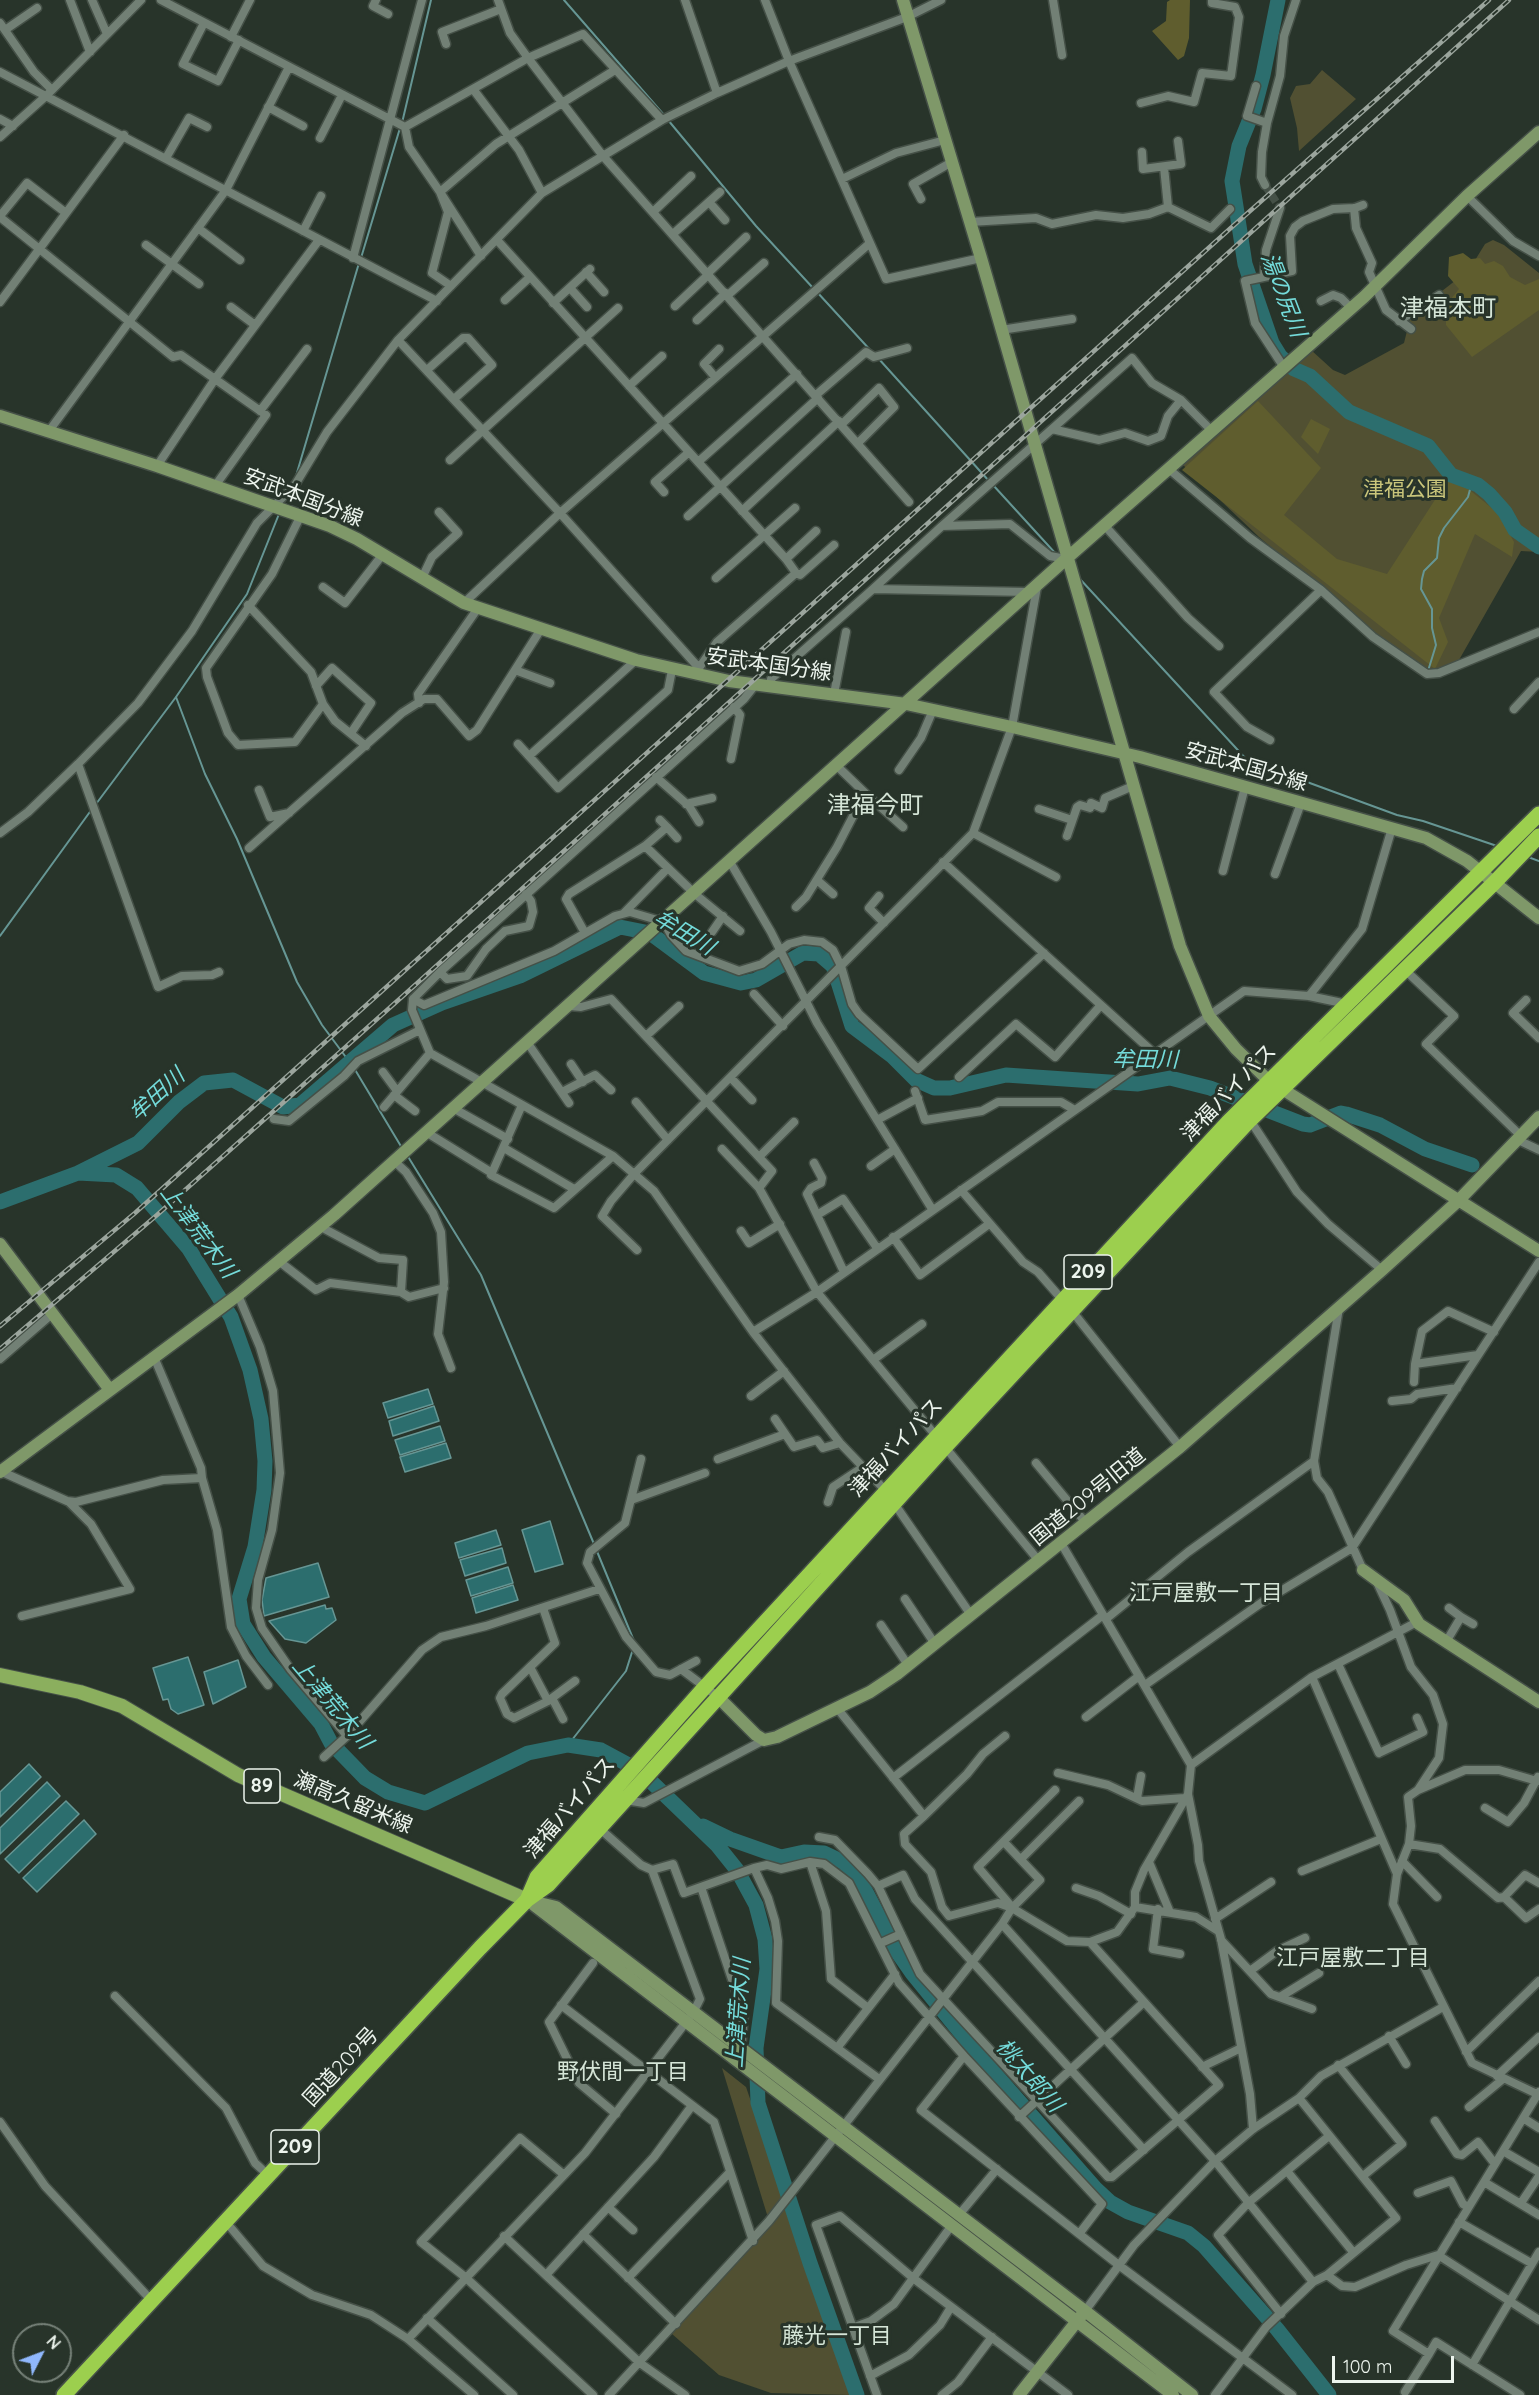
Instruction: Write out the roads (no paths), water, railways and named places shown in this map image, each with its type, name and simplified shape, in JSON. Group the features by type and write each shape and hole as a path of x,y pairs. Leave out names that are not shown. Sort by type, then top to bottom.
{"highway":[{"name":"津福バイパス","path":"1067,1306 1250,1120 1275,1084 1404,969 1488,878 1539,814"},
{"name":"津福バイパス","path":"527,1900 537,1877 619,1796 885,1490 940,1441 1275,1084 1347,1004 1488,878 1539,836"},
{"name":"津福バイパス","path":"711,1691 895,1503 940,1441"},
{"name":"津福バイパス","path":"527,1900 548,1885 599,1828 619,1796"},
{"name":"国道209号","path":"68,2394 268,2175 527,1900"}],"main road":[{"name":"瀬高久留米線","path":"0,1674 80,1692 122,1706 248,1779 527,1900"}],"street":[{"path":"70,0 90,52"},
{"path":"92,0 107,34"},
{"path":"0,137 49,93 141,0"},
{"path":"160,0 405,127"},
{"path":"204,23 183,64 218,81 250,0"},
{"path":"376,0 373,6 387,14"},
{"path":"353,258 422,0"},
{"path":"685,0 717,93"},
{"path":"765,0 789,61 886,279 981,258"},
{"path":"903,0 981,258 1179,946 1209,1016 1236,1049 1275,1084 1458,1201 1538,1247"},
{"path":"0,832 28,812 138,703 192,631 256,523 294,485 327,432 398,340 542,193 662,120 717,93 789,61 907,16 941,0"},
{"path":"1141,103 1168,96 1194,102 1202,73 1230,76 1239,17 1235,7 1212,3 1212,0"},
{"path":"1265,185 1261,177 1262,152 1270,103 1280,76 1284,36 1296,0"},
{"path":"1056,1 1062,55"},
{"path":"446,44 442,32 499,4 510,33 603,156 764,334 909,501"},
{"path":"37,8 3,27 49,93"},
{"path":"405,127 528,58 583,34 662,120"},
{"path":"49,430 226,190 289,67"},
{"path":"440,192 508,136 615,70"},
{"path":"0,72 49,93 166,158 437,301"},
{"path":"1256,86 1247,116 1267,123"},
{"path":"472,89 508,136 542,193"},
{"path":"320,138 342,95"},
{"path":"268,107 303,126"},
{"path":"166,158 189,118 207,127"},
{"path":"0,119 13,126"},
{"path":"405,127 409,147 482,256"},
{"path":"22,1616 130,1589 91,1524 69,1502 0,1472 238,1295 321,1227 481,1082 664,922 1066,559 1170,470 1283,366 1351,308 1467,196 1539,132"},
{"path":"0,302 124,135"},
{"path":"842,179 896,153 945,140"},
{"path":"1142,152 1143,169 1181,164 1178,141"},
{"path":"921,200 913,184 952,162"},
{"path":"1164,167 1168,207"},
{"path":"653,212 691,176"},
{"path":"66,213 27,183 0,217 173,357 181,355 266,415 215,486"},
{"path":"440,192 448,212 432,273 451,286"},
{"path":"673,234 720,192"},
{"path":"303,231 321,196"},
{"path":"1467,196 1513,241 1539,255"},
{"path":"709,202 725,220"},
{"path":"1283,366 1255,323 1245,281 1292,271 1290,236 1295,227 1333,209 1363,205"},
{"path":"970,222 1036,218 1052,224 1096,215 1124,218 1168,207 1211,228 1230,209"},
{"path":"1264,276 1266,250 1280,208"},
{"path":"1354,208 1356,228 1372,263 1369,272 1386,310 1411,329"},
{"path":"198,228 240,260"},
{"path":"675,306 746,237"},
{"path":"157,466 215,379 319,240"},
{"path":"497,240 688,453 764,534 796,573 800,575 834,545"},
{"path":"464,603 560,513 870,243"},
{"path":"146,245 199,284"},
{"path":"696,320 764,263"},
{"path":"554,303 588,270 604,292"},
{"path":"505,300 530,277"},
{"path":"570,288 587,307"},
{"path":"1321,301 1333,295 1341,298 1351,308"},
{"path":"1399,321 1439,295"},
{"path":"231,307 255,325"},
{"path":"450,460 618,308"},
{"path":"1001,330 1072,319"},
{"path":"427,370 463,338 468,338 492,365 454,399"},
{"path":"398,340 560,513 699,671 717,642 796,573"},
{"path":"688,516 866,352 874,357 907,348"},
{"path":"260,411 307,349"},
{"path":"715,377 704,364 719,349"},
{"path":"629,386 662,356"},
{"path":"771,686 771,679 1132,358 1152,383 1181,400 1212,431"},
{"path":"698,462 797,374"},
{"path":"742,511 879,388 894,407 858,443"},
{"path":"1052,429 1099,440 1125,433 1148,441 1161,436 1168,416 1181,400"},
{"name":"安武本国分線","path":"0,416 49,430 301,515 339,530 464,603 636,660 672,670 699,671 756,684 906,704 1012,727 1123,753 1426,838 1467,861 1539,918"},
{"path":"664,492 655,482 688,453"},
{"path":"1170,470 1250,538 1321,590 1373,637 1427,674 1439,673 1539,632"},
{"path":"716,578 795,508"},
{"path":"422,578 432,557 458,532 439,512"},
{"path":"301,515 272,574 248,605 206,668 207,677 232,741 238,745 295,742 323,704"},
{"path":"942,526 1010,524 1050,556 1066,559"},
{"path":"1105,526 1188,618 1219,646"},
{"path":"786,559 816,531"},
{"path":"323,587 345,603 383,554"},
{"path":"873,589 1033,589"},
{"path":"637,1250 602,1216 635,1173 973,833 1012,727 1033,589"},
{"path":"1270,740 1247,727 1214,692 1321,590"},
{"path":"248,605 311,672 323,704 335,721 366,746"},
{"path":"419,703 418,694 478,608"},
{"path":"249,848 366,746 424,699 437,699 470,736 477,730 541,629"},
{"path":"834,694 846,632"},
{"path":"529,756 636,660"},
{"path":"316,686 332,668 371,703 351,733"},
{"path":"515,670 550,682"},
{"path":"518,744 558,788 668,690 672,670"},
{"path":"1514,709 1539,682"},
{"path":"756,684 734,707 440,972 413,999 412,1011 430,1053 613,1156 654,1191 753,1332 840,1443 895,1503 971,1615"},
{"path":"731,759 740,715 734,707"},
{"path":"899,770 921,738 933,710"},
{"path":"78,764 158,987 182,976 219,972"},
{"path":"837,766 903,827"},
{"path":"656,777 686,804 699,822"},
{"path":"1067,836 1080,805 1090,808 1092,803 1102,808 1105,798 1133,786"},
{"path":"1223,871 1245,787"},
{"path":"259,790 270,817 289,813"},
{"path":"796,907 817,880 865,793"},
{"path":"686,804 712,798"},
{"path":"1275,873 1301,802"},
{"path":"1039,809 1072,820"},
{"path":"585,933 566,899 569,894 645,846 663,824 677,838"},
{"path":"1309,996 1362,928 1392,828"},
{"path":"973,833 1056,877"},
{"path":"645,846 694,894 740,931"},
{"path":"730,862 806,1002 932,1209"},
{"path":"943,862 1155,1054"},
{"path":"623,914 668,868"},
{"path":"817,880 833,894"},
{"path":"440,972 447,979 467,976 486,949 505,931 529,926 533,912 531,901 526,894"},
{"path":"879,896 869,908 884,923"},
{"path":"413,999 424,1005 554,951 585,933 630,912 650,916 664,922 671,935 686,951 739,971 762,964 789,944 804,940 822,942 833,950 841,966 852,1004 859,1014 918,1069 1044,953"},
{"path":"712,932 723,916"},
{"path":"1404,969 1454,1016 1426,1044 1520,1138 1539,1150"},
{"path":"753,1332 816,1292 1073,1109 1244,991 1309,996 1347,1004"},
{"path":"754,994 783,1026"},
{"path":"569,1006 580,1007 611,999 772,1171 759,1188"},
{"path":"1526,1000 1513,1013 1539,1038"},
{"path":"959,1077 1016,1024 1055,1057 1101,1005"},
{"path":"646,1036 679,1006"},
{"path":"274,1119 289,1122 344,1076 358,1061 420,1030"},
{"path":"528,1042 569,1103"},
{"path":"384,1107 430,1053"},
{"path":"571,1064 582,1082"},
{"path":"383,1072 396,1093 415,1112"},
{"path":"562,1092 596,1075 611,1090"},
{"path":"731,1078 752,1100"},
{"path":"877,1120 916,1095 925,1120 982,1111 998,1102 1060,1102 1073,1109"},
{"path":"636,1102 668,1140"},
{"path":"492,1173 522,1105"},
{"path":"453,1108 574,1189"},
{"path":"1458,1201 1539,1117"},
{"path":"1250,1120 1297,1192 1328,1224 1382,1270"},
{"path":"759,1157 794,1122"},
{"path":"426,1132 492,1173 491,1175 554,1208 613,1156"},
{"path":"722,1149 759,1188 816,1292 1039,1561"},
{"path":"871,1166 895,1149"},
{"path":"394,1161 406,1172 433,1213 441,1232 444,1288 438,1334 450,1368"},
{"path":"814,1163 822,1178 821,1183 811,1188 807,1194 844,1272"},
{"path":"961,1190 1023,1262 1038,1272 1067,1306 1180,1447"},
{"path":"817,1215 843,1199 877,1248"},
{"name":"国道209号旧道","path":"764,1740 777,1737 870,1692 908,1665 1180,1447 1458,1201"},
{"path":"741,1231 749,1243 780,1224"},
{"path":"893,1237 920,1275 989,1224"},
{"path":"321,1227 379,1258 403,1260 401,1292"},
{"path":"0,1244 110,1390"},
{"path":"280,1262 316,1290 330,1283 401,1292 409,1297 444,1288"},
{"path":"1144,1685 1261,1603 1352,1548 1539,1262"},
{"path":"238,1295 260,1347 273,1391 280,1473 272,1530 258,1580 256,1608 262,1628 291,1670 347,1736"},
{"path":"1339,1307 1314,1461 1317,1478 1328,1492 1363,1570 1404,1600 1417,1622 1539,1702"},
{"path":"1414,1382 1415,1364 1422,1331 1448,1311 1494,1332"},
{"path":"0,1359 52,1314"},
{"path":"873,1360 922,1324"},
{"path":"1415,1364 1478,1355"},
{"path":"154,1357 201,1467 201,1478 217,1530 231,1627 246,1656 268,1685"},
{"path":"751,1396 784,1371"},
{"path":"1392,1401 1411,1399 1417,1394 1457,1388"},
{"path":"775,1419 794,1447 817,1440 823,1448 840,1443"},
{"path":"718,1459 785,1434"},
{"path":"641,1459 624,1523 590,1552 587,1563 626,1637 656,1672 669,1675 696,1661"},
{"path":"893,1778 1188,1552 1314,1461"},
{"path":"1036,1463 1086,1523"},
{"path":"828,1502 833,1486 863,1467"},
{"path":"631,1500 705,1473"},
{"path":"69,1502 164,1480 201,1478"},
{"path":"1005,1736 983,1754 967,1774 904,1834 905,1844 932,1872 942,1907 949,1916 998,1903 1012,1908 1067,1941 1090,1942 1117,1932 1133,1911 1135,1892 1186,1796 1191,1765 1061,1543"},
{"path":"1376,1579 1415,1675 1433,1695 1443,1724 1439,1758 1418,1790"},
{"path":"324,1757 347,1736 422,1650 441,1637 486,1626 599,1589"},
{"path":"905,1599 935,1644"},
{"path":"543,1608 555,1643 500,1698 507,1714 514,1718 550,1699 575,1681"},
{"path":"1449,1608 1473,1624"},
{"path":"1446,1642 1461,1617"},
{"path":"1191,1765 1312,1677 1417,1622"},
{"path":"881,1625 908,1665"},
{"path":"1338,1664 1379,1753 1424,1732 1417,1718"},
{"path":"530,1667 563,1719"},
{"path":"681,1669 711,1691 756,1736 764,1740"},
{"path":"1086,1717 1139,1676"},
{"path":"1312,1677 1397,1874"},
{"path":"837,1708 924,1816"},
{"path":"619,1796 644,1803 764,1740"},
{"path":"1429,2354 1392,2331 1538,2093 1472,2063 1393,1904 1397,1874 1409,1845 1411,1826 1408,1797 1418,1790 1465,1770 1498,1770 1538,1779 1508,1822 1485,1808"},
{"path":"1058,1773 1108,1785 1142,1801 1186,1796"},
{"path":"1137,1798 1141,1776"},
{"path":"1012,1908 978,1867 1055,1790"},
{"path":"1186,1796 1198,1845 1199,1861 1219,1935 1239,2049 1250,2094 1253,2129"},
{"path":"1020,1859 1079,1801"},
{"path":"599,1828 641,1865 652,1870 673,1864 684,1893 754,1868 767,1865 782,1869 810,1862 824,1864 849,1882 899,1983 927,2017 1102,2204 1079,2234"},
{"path":"819,1837 835,1840 878,1886 920,1974 1108,2177 1112,2177 1219,2085 1090,1942"},
{"path":"1302,1871 1382,1839"},
{"path":"609,2395 753,2241 833,2136 1002,1924 1012,1908 1040,1880 1004,1842"},
{"path":"1409,1845 1440,1849 1498,1898 1504,1897 1525,1875 1539,1883"},
{"path":"1402,1861 1437,1897"},
{"path":"810,1862 826,1911 831,1979 868,2008"},
{"path":"1149,1862 1169,1910"},
{"path":"754,1868 768,1898 775,1921 778,1941 776,2003 879,2079"},
{"path":"408,2339 585,2153 648,2072 700,1999 652,1870"},
{"path":"878,1886 903,1875 915,1899 1144,2150"},
{"path":"1215,1919 1271,1882"},
{"path":"701,1887 744,2015 741,2049"},
{"path":"1076,1888 1133,1911 1169,1910 1196,1917 1219,1935 1262,1986 1280,1997 1312,2009"},
{"path":"1504,1897 1526,1918 1539,1909"},
{"path":"527,1900 689,2017 741,2049 842,2127 1077,2321 1173,2395"},
{"path":"1158,1909 1153,1949 1180,1954"},
{"path":"1002,1924 1215,2161 1313,2282"},
{"path":"881,1943 901,1934"},
{"path":"1250,1971 1277,1951 1305,1938"},
{"path":"593,1964 549,2022 579,2083 616,2114"},
{"path":"1280,1997 1319,1973"},
{"path":"837,2048 895,1974"},
{"path":"1466,2052 1539,1982"},
{"path":"115,1996 226,2108 255,2163 268,2175"},
{"path":"1019,2117 1144,2002"},
{"path":"561,2005 691,2107 714,2122 753,2241"},
{"path":"1018,2395 1038,2373 1134,2245 1215,2161 1253,2129 1299,2098 1321,2076 1443,2007"},
{"path":"689,2017 748,2071 833,2136 1085,2310 1192,2395"},
{"path":"1389,2036 1406,2064"},
{"path":"1469,2107 1539,2037"},
{"path":"1202,2067 1239,2049"},
{"path":"964,2056 921,2110 1120,2266 1292,2395"},
{"path":"1338,2065 1402,2144 1363,2176"},
{"path":"1215,2395 1266,2327 1313,2282 1327,2275 1396,2218 1299,2098"},
{"path":"546,2275 654,2157 691,2107"},
{"path":"1523,2118 1539,2128"},
{"path":"1435,2121 1442,2135 1458,2154 1462,2155 1478,2142 1495,2164"},
{"path":"0,2122 45,2186 152,2301"},
{"path":"1281,2314 1218,2235 1248,2203 1329,2136"},
{"path":"563,2174 520,2138 421,2242 465,2277 593,2395"},
{"path":"1503,2151 1539,2174 1521,2203"},
{"path":"852,2328 871,2321 894,2304 955,2221 997,2169"},
{"path":"1287,2171 1353,2252"},
{"path":"628,2278 730,2172"},
{"path":"1418,2193 1451,2181 1463,2204 1468,2207"},
{"path":"1484,2182 1539,2215"},
{"path":"608,2207 633,2230"},
{"path":"877,2395 816,2226 840,2216 913,2278 1068,2395"},
{"path":"226,2222 263,2266 293,2286 371,2315 408,2339 474,2395"},
{"path":"1459,2222 1534,2264"},
{"path":"583,2234 676,2324"},
{"path":"504,2236 640,2363 685,2395"},
{"path":"1472,2365 1534,2264 1539,2252"},
{"path":"1327,2275 1342,2286 1355,2287 1406,2265 1438,2256 1539,2320"},
{"path":"870,2376 909,2355 940,2325 951,2307"},
{"path":"427,2318 513,2395"},
{"path":"942,2395 958,2382 992,2337"},
{"path":"1405,2392 1436,2342 1520,2395"}],"water":[{"path":"428,1389 433,1404 388,1418 383,1403"},
{"path":"434,1406 439,1421 393,1436 389,1421"},
{"path":"440,1426 445,1441 400,1455 395,1440"},
{"path":"446,1443 451,1458 405,1472 400,1457"},
{"path":"550,1521 563,1564 535,1572 522,1530"},
{"path":"496,1530 501,1545 459,1558 455,1543"},
{"path":"502,1548 506,1563 465,1576 460,1560"},
{"path":"318,1563 329,1597 264,1616 262,1600 266,1578"},
{"path":"508,1567 513,1583 471,1596 466,1580"},
{"path":"513,1585 518,1600 476,1613 472,1598"},
{"path":"325,1605 326,1609 332,1608 336,1620 306,1643 285,1639 269,1621"},
{"path":"188,1657 204,1705 178,1714 171,1709 168,1699 163,1700 153,1668"},
{"path":"238,1660 246,1687 213,1704 204,1672"},
{"path":"29,1764 41,1777 0,1817 0,1792"},
{"path":"47,1782 60,1796 0,1854 0,1828"},
{"path":"66,1801 79,1814 19,1873 5,1859"},
{"path":"84,1820 96,1834 37,1892 23,1878"}],"waterway":[{"path":"402,123 431,0"},
{"path":"564,0 664,115"},
{"name":"湯の尻川","path":"1278,0 1263,75 1254,109 1239,146 1232,181 1245,264 1272,343 1280,356 1294,369 1310,376 1349,412 1428,446 1451,475 1478,485 1505,512 1515,530 1539,547"},
{"path":"668,120 756,226 813,288"},
{"path":"361,258 400,128"},
{"path":"296,476 359,263"},
{"path":"817,292 872,352"},
{"path":"878,358 989,481"},
{"path":"1428,671 1436,645 1432,628 1432,609 1421,589 1422,579 1424,571 1437,558 1439,538 1444,528 1468,497 1472,482"},
{"path":"993,485 1056,554"},
{"path":"96,804 176,697 247,594 279,514"},
{"path":"1079,578 1247,760 1397,815 1423,821 1497,846"},
{"path":"176,697 205,774 237,839 297,982 322,1025 351,1064"},
{"path":"0,936 92,809"},
{"path":"1528,857 1539,861"},
{"name":"牟田川","path":"78,1173 138,1143 179,1102 204,1083 233,1080 283,1107 300,1105 393,1025 442,1003 520,976 620,927 650,933 704,973 741,983 756,980 803,953 819,954 833,966 852,1026 892,1056 916,1080 934,1088 950,1088 1006,1075 1138,1084 1170,1078 1210,1088 1303,1124 1310,1125 1341,1113 1346,1114 1380,1125 1425,1149 1472,1165"},
{"path":"354,1068 402,1148"},
{"path":"407,1155 481,1275 594,1544"},
{"name":"上津荒木川","path":"0,1202 78,1173 116,1175 137,1188 189,1249 231,1317 250,1370 261,1419 265,1461 264,1490 255,1547 239,1599 243,1624 264,1657 321,1724 331,1743 365,1778 388,1792 425,1803 528,1753 568,1745 601,1750 640,1771 717,1845 737,1870 756,1905 765,1939 767,1969 756,2048 758,2103 810,2263 857,2395"},
{"path":"596,1549 634,1641"},
{"path":"568,1745 626,1671 633,1649"},
{"name":"桃太郎川","path":"703,1826 730,1839 781,1857 804,1852 824,1853 843,1862 854,1873 866,1892 898,1953 912,1973 982,2059 1095,2188 1110,2202 1128,2212 1188,2233 1204,2246 1277,2329 1329,2395"}],"tunnel":[{"path":"1265,185 1280,208"}],"railway":[{"path":"0,1326 135,1213 1233,226 1489,0"},
{"path":"0,1349 157,1215 404,995 1509,0"}],"district":[{"name":"津福本町","path":"1448,309"},
{"name":"津福今町","path":"875,806"},
{"name":"江戸屋敷一丁目","path":"1206,1593"},
{"name":"江戸屋敷二丁目","path":"1353,1958"},
{"name":"野伏間一丁目","path":"623,2072"},
{"name":"藤光一丁目","path":"837,2336"}],"park label":[{"name":"津福公園","path":"1405,490"}]}
